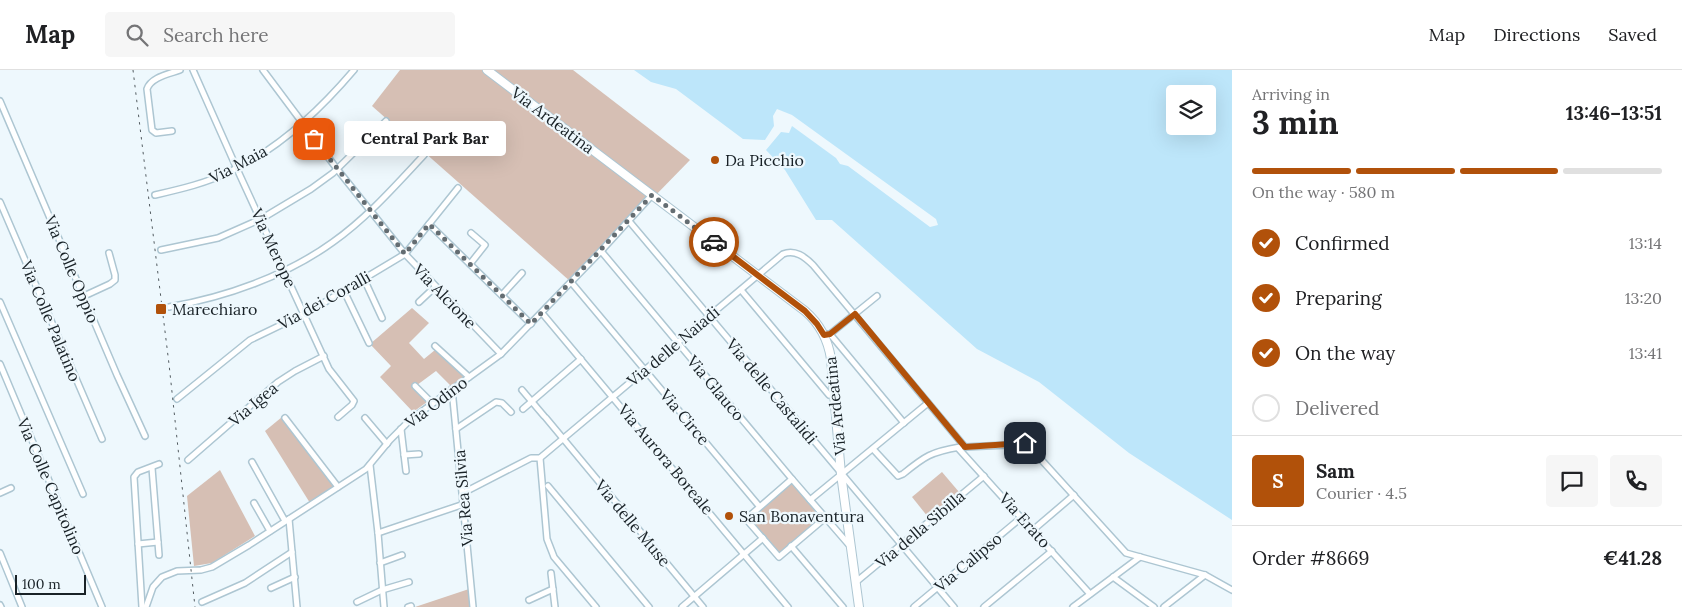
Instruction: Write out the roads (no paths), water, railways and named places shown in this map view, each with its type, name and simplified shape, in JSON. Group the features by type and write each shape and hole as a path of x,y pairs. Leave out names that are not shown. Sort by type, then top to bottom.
{"main road":[{"name":"Via Ardeatina","path":"487,70 808,314 827,334 859,607"}],"street":[{"path":"172,130 156,133 152,130 147,91 148,84 180,70"},
{"name":"Via Merope","path":"193,70 331,372 354,401 338,417"},
{"name":"Via Alcione","path":"263,70 337,170 405,254 501,354"},
{"name":"Via Maia","path":"155,195 192,186 237,169 271,148 323,104 354,70"},
{"name":"Via Colle Oppio","path":"0,101 145,436"},
{"path":"161,250 218,238 261,219 311,189 337,170 386,121"},
{"path":"168,307 223,294 285,270 334,242 370,212 424,155"},
{"name":"Via dei Coralli","path":"177,399 250,340 304,314 405,254 458,188"},
{"name":"Via Odino","path":"146,607 153,587 162,577 177,571 201,570 212,566 370,466 401,429 432,403 501,354 601,251 652,195"},
{"name":"Via Colle Palatino","path":"0,202 102,439"},
{"name":"Via delle Castalidi","path":"628,221 954,607"},
{"path":"429,224 531,324"},
{"path":"470,264 485,245 471,233"},
{"name":"Via Glauco","path":"601,251 825,518"},
{"path":"84,296 110,284 114,280 115,275 109,253"},
{"name":"Via delle Naiadi","path":"463,493 531,458 540,458 784,253 796,253 810,263 855,314 965,447"},
{"path":"502,295 522,273"},
{"path":"364,279 382,318"},
{"name":"Via Circe","path":"571,282 759,506"},
{"path":"419,302 435,287"},
{"path":"344,290 369,343"},
{"path":"740,290 829,395"},
{"path":"877,296 827,334 904,423"},
{"path":"0,302 82,494"},
{"name":"Via Aurora Boreale","path":"542,313 788,607"},
{"name":"Via Odino","path":"435,346 469,377"},
{"name":"Via Igea","path":"188,460 278,382 292,372 324,356"},
{"path":"523,409 581,359"},
{"name":"Via Colle Capitolino","path":"0,364 102,607"},
{"path":"414,386 432,403"},
{"name":"Via Rea Silvia","path":"452,389 473,607"},
{"name":"Via delle Muse","path":"522,390 703,607"},
{"path":"456,429 496,402 502,403 511,412"},
{"path":"810,500 928,403"},
{"path":"285,418 338,488"},
{"path":"365,418 387,444"},
{"path":"401,429 406,471"},
{"path":"873,449 898,476 930,454 965,447 1027,444 1124,551 1131,555 1205,575 1232,590"},
{"name":"Via Erato","path":"958,448 1090,594"},
{"path":"404,456 418,454"},
{"path":"540,458 547,539 550,548 554,557 596,607"},
{"path":"252,462 287,520 298,607"},
{"path":"142,607 134,477 138,472 159,464"},
{"path":"370,466 384,607"},
{"path":"152,468 159,555"},
{"name":"Via della Sibilla","path":"856,582 984,476"},
{"path":"792,479 746,519 779,557 825,518 852,549"},
{"path":"548,486 650,607"},
{"path":"0,493 11,488"},
{"path":"1033,530 1074,495"},
{"path":"254,503 270,531"},
{"path":"378,533 464,504"},
{"name":"Via Calipso","path":"914,607 1022,517"},
{"path":"682,607 764,538"},
{"path":"138,544 158,542"},
{"path":"791,546 843,607"},
{"path":"984,607 1052,551"},
{"path":"202,602 245,583 292,552"},
{"path":"0,553 22,607"},
{"path":"380,564 402,555"},
{"path":"1074,607 1140,557"},
{"path":"551,573 555,607"},
{"path":"1164,607 1205,575"},
{"path":"1113,576 1154,607"},
{"path":"271,588 295,577"},
{"path":"357,602 382,590 409,582"},
{"path":"529,600 553,589"}],"water":[{"path":"634,70 1232,70 1232,520 1129,453 1039,382 977,349 832,220 816,220 785,170 766,150 781,132 789,133 792,126 836,158 840,164 848,166 930,227 938,225 936,219 792,115 777,109 773,116 774,126 765,140 743,139 676,89 651,82"}],"railway":[{"path":"133,70 169,364 195,607"}],"place":[{"name":"Central Park Bar","path":"314,139"},
{"name":"Da Picchio","path":"715,160"},
{"name":"Marechiaro","path":"161,309"},
{"name":"San Bonaventura","path":"729,516"}]}
